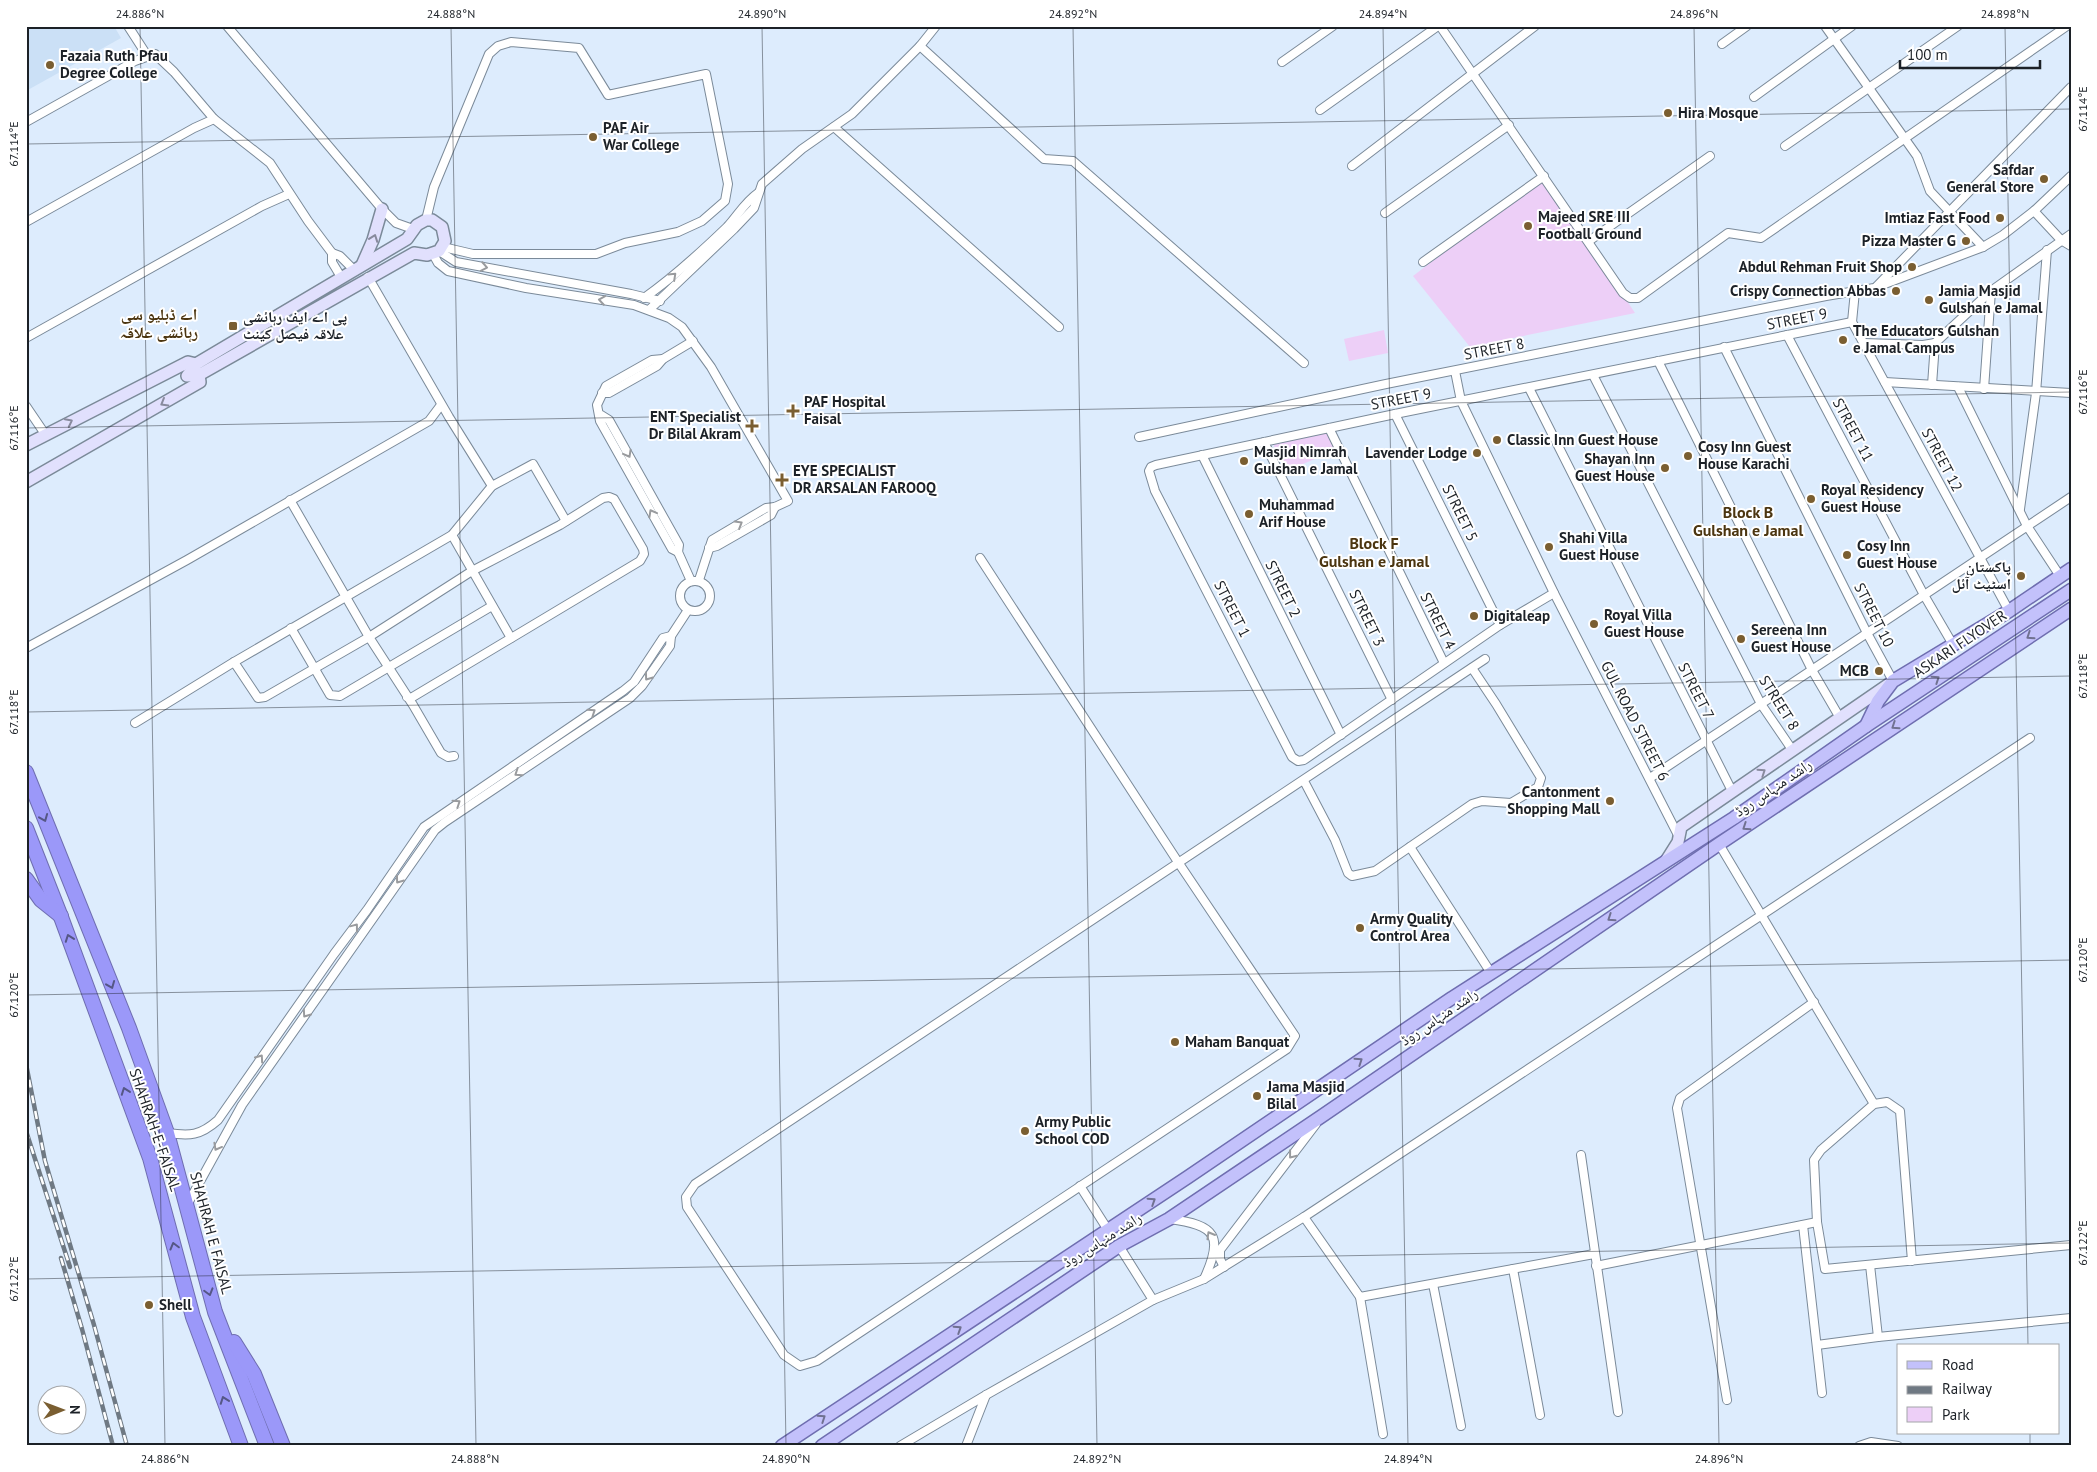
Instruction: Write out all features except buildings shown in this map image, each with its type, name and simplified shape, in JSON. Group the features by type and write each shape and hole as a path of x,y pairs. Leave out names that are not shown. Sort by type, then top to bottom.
{"highway":[{"name":"SHAHRAH E FAISAL","path":"26,772 129,1028 167,1132 215,1312 266,1445"},
{"name":"SHAHRAH-E-FAISAL","path":"26,828 62,917 150,1158 193,1317 241,1446"},
{"path":"26,879 41,900 62,917"},
{"path":"215,1312 254,1374 283,1446"}],"main road":[{"path":"1866,726 1878,701 1893,681 1952,643 2009,610 2071,569"},
{"name":"ASKARI FLYOVER","path":"1866,726 2071,590"},
{"name":"راشد منہاس روڈ","path":"822,1446 1119,1246 1169,1219 1720,844 2071,609"},
{"name":"راشد منہاس روڈ","path":"782,1446 1491,973 1734,818 1866,726"},
{"path":"1797,774 1800,777 1806,777 1846,752 1866,746"},
{"path":"1734,818 1756,809 1786,791 1794,790 1797,792"}],"street":[{"path":"128,26 148,57"},
{"path":"227,26 382,209 396,222 413,230"},
{"path":"649,310 754,208 762,184 802,149 852,114 920,46 936,26"},
{"path":"1282,62 1333,26"},
{"path":"1320,110 1439,26 1589,240 1623,293 1630,298 1638,298 1728,233 1761,238 2067,26"},
{"path":"1352,166 1535,26"},
{"path":"1722,44 1747,26"},
{"path":"1825,26 1917,156 1930,192 1983,247"},
{"path":"1754,97 1852,26"},
{"path":"1785,146 1958,26"},
{"path":"198,370 317,308 368,277 414,253 438,251 473,254 596,254 625,243 678,232 702,221 725,201 728,184 706,74 608,95 579,48 511,42 498,46 489,54 434,186 426,220"},
{"path":"920,46 1044,159 1074,161 1304,364"},
{"path":"26,122 135,61 155,54 174,72 214,119 270,163 332,252 358,267"},
{"path":"1874,288 2071,87"},
{"path":"26,222 194,128 214,119"},
{"path":"1385,213 1509,125"},
{"path":"834,127 1059,327"},
{"path":"1589,240 1710,156"},
{"path":"1423,262 1544,176"},
{"name":"STREET 8","path":"1139,436 1826,296 1874,288 1983,247 2034,212 2068,184 2071,176"},
{"path":"634,305 666,282 728,226 748,200 758,193"},
{"path":"26,338 262,206 290,194"},
{"path":"358,267 373,240 382,209"},
{"path":"2034,212 2061,240 2071,246"},
{"path":"198,370 309,297 407,239 420,222 426,220 432,220 442,227 445,235 438,251 438,263 448,271 526,288 634,305 669,318 682,327 712,367 788,501 775,507 771,515 717,546 709,548 695,581"},
{"path":"1864,343 1923,345 1935,343 1991,290 2071,234"},
{"path":"2020,509 2036,393 2047,250"},
{"path":"438,251 456,262 660,301"},
{"path":"332,252 332,262 341,277"},
{"path":"368,277 442,405 492,486"},
{"path":"1984,389 1991,290"},
{"path":"1852,322 1855,292"},
{"path":"309,297 317,308"},
{"name":"STREET 9","path":"1151,467 1395,414 1852,322"},
{"name":"STREET 12","path":"1852,322 2009,610"},
{"name":"STREET 11","path":"1787,335 1924,595 1952,643"},
{"path":"693,341 663,359 657,366 610,393 602,394 597,406 600,415 609,420 614,428 679,545 678,552 695,581"},
{"path":"1932,385 1935,343"},
{"name":"STREET 10","path":"1724,347 1867,633 1893,681"},
{"path":"1658,361 1812,670 1840,718"},
{"path":"26,445 188,362 198,370 200,382 26,482"},
{"name":"GUL ROAD STREET 6","path":"1455,371 1461,401 1554,593 1679,838"},
{"name":"STREET 8","path":"1593,375 1760,704 1793,751"},
{"path":"1885,382 2071,394"},
{"path":"1958,387 2027,526 2060,576"},
{"name":"STREET 7","path":"1528,388 1732,791"},
{"path":"26,648 187,560 429,421 442,405"},
{"path":"26,406 45,434"},
{"name":"STREET 5","path":"1395,414 1500,625"},
{"name":"STREET 4","path":"1329,428 1444,664"},
{"name":"STREET 3","path":"1264,442 1392,700"},
{"name":"STREET 2","path":"1202,455 1341,735"},
{"path":"135,723 344,596 452,535 492,486 533,464 566,521"},
{"name":"STREET 1","path":"1151,467 1149,471 1155,491 1292,757 1298,761 1304,760 1341,735"},
{"path":"234,662 258,698 265,697 369,637 472,571 566,521 603,498 609,497 614,499 642,549 640,561 411,698 407,698"},
{"path":"1650,778 2071,497"},
{"path":"290,500 344,596 440,753 448,757 454,756"},
{"path":"452,535 511,638"},
{"path":"980,558 1178,862 1295,1036 1287,1049 817,1361 800,1366 784,1355 687,1207 686,1197 695,1184 1178,862 1304,781 1485,660"},
{"path":"695,581 706,584 710,590 711,597 708,605 703,610 696,612 688,610 682,605 680,598 680,591 685,584 695,581"},
{"path":"1341,735 1500,625 1554,593"},
{"path":"291,628 314,669 333,697 340,696 492,606"},
{"path":"167,1132 192,1135 207,1130 218,1120 239,1089 435,830 444,822 630,698 642,686 670,646 671,636 688,610"},
{"path":"1304,781 1335,840 1348,873 1352,876 1376,871 1472,804 1482,801 1511,803 1538,787 1541,778 1472,668"},
{"path":"1666,861 1678,842 1681,827 1893,681"},
{"path":"900,1446 1153,1300 1204,1279 1304,1217 2030,738"},
{"path":"1720,844 1874,1104"},
{"path":"1410,847 1491,973"},
{"path":"186,1206 228,1128 371,913"},
{"path":"1727,1400 1676,1108 1680,1098 1814,1002"},
{"path":"239,1089 249,1096"},
{"path":"1912,1261 1900,1111 1887,1102 1874,1104 1821,1150 1814,1160 1818,1222 1825,1269 1912,1261 2071,1245"},
{"path":"1224,1267 1220,1259 1220,1250 1322,1116"},
{"path":"218,1120 228,1128"},
{"path":"1581,1155 1618,1412"},
{"path":"1080,1186 1108,1230"},
{"path":"1304,1217 1360,1297 1383,1434"},
{"path":"1169,1219 1202,1225 1211,1234 1214,1250 1204,1279"},
{"path":"1596,1266 1818,1222"},
{"path":"1803,1225 1822,1393"},
{"path":"1119,1246 1153,1300"},
{"path":"1360,1297 1594,1254"},
{"path":"1870,1265 1878,1337"},
{"path":"1514,1269 1540,1414"},
{"path":"1433,1284 1461,1426"},
{"path":"1817,1345 1878,1337 2071,1318"},
{"path":"966,1446 986,1395"},
{"path":"1859,1446 1871,1442 1898,1446"}],"shaded area":[{"name":"Fazaia Ruth Pfau Degree College","path":"26,26 114,26 121,38 26,91"}],"green space":[{"name":"Majeed SRE III Football Ground","path":"1544,176 1635,313 1470,347 1413,276"},
{"path":"1384,330 1388,353 1349,361 1344,339"},
{"path":"1329,428 1339,449 1286,471 1272,442"}],"railway":[{"path":"26,1064 45,1161 94,1325 127,1446"},
{"path":"26,1131 70,1267"},
{"path":"61,1258 113,1446"}],"place":[{"name":"Fazaia Ruth Pfau Degree College","path":"50,65"},
{"name":"Hira Mosque","path":"1668,113"},
{"name":"PAF Air War College","path":"593,137"},
{"name":"Safdar General Store","path":"2044,179"},
{"name":"Imtiaz Fast Food","path":"2000,218"},
{"name":"Majeed SRE III Football Ground","path":"1528,226"},
{"name":"Pizza Master G","path":"1966,241"},
{"name":"Abdul Rehman Fruit Shop","path":"1912,267"},
{"name":"Crispy Connection Abbas","path":"1896,291"},
{"name":"Jamia Masjid Gulshan e Jamal","path":"1929,300"},
{"name":"پی اے ایف رہائشی علاقہ فیصل کینٹ","path":"233,326"},
{"name":"The Educators Gulshan e Jamal Campus","path":"1843,340"},
{"name":"PAF Hospital Faisal","path":"793,411"},
{"name":"ENT Specialist Dr Bilal Akram","path":"752,426"},
{"name":"Classic Inn Guest House","path":"1497,440"},
{"name":"Lavender Lodge","path":"1477,453"},
{"name":"Cosy Inn Guest House Karachi","path":"1688,456"},
{"name":"Masjid Nimrah Gulshan e Jamal","path":"1244,461"},
{"name":"Shayan Inn Guest House","path":"1665,468"},
{"name":"EYE SPECIALIST DR ARSALAN FAROOQ","path":"782,480"},
{"name":"Royal Residency Guest House","path":"1811,499"},
{"name":"Muhammad Arif House","path":"1249,514"},
{"name":"Shahi Villa Guest House","path":"1549,547"},
{"name":"Cosy Inn Guest House","path":"1847,555"},
{"name":"پاکستان اسٹیٹ آئل","path":"2021,576"},
{"name":"Digitaleap","path":"1474,616"},
{"name":"Royal Villa Guest House","path":"1594,624"},
{"name":"Sereena Inn Guest House","path":"1741,639"},
{"name":"MCB","path":"1879,671"},
{"name":"Cantonment Shopping Mall","path":"1610,801"},
{"name":"Army Quality Control Area","path":"1360,928"},
{"name":"Maham Banquat","path":"1175,1042"},
{"name":"Jama Masjid Bilal","path":"1257,1096"},
{"name":"Army Public School COD","path":"1025,1131"},
{"name":"Shell","path":"149,1305"}],"district":[{"name":"اے ڈبلیو سی رہائشی علاقہ","path":"159,323"},
{"name":"Block B Gulshan e Jamal","path":"1748,521"},
{"name":"Block F Gulshan e Jamal","path":"1374,552"}]}
